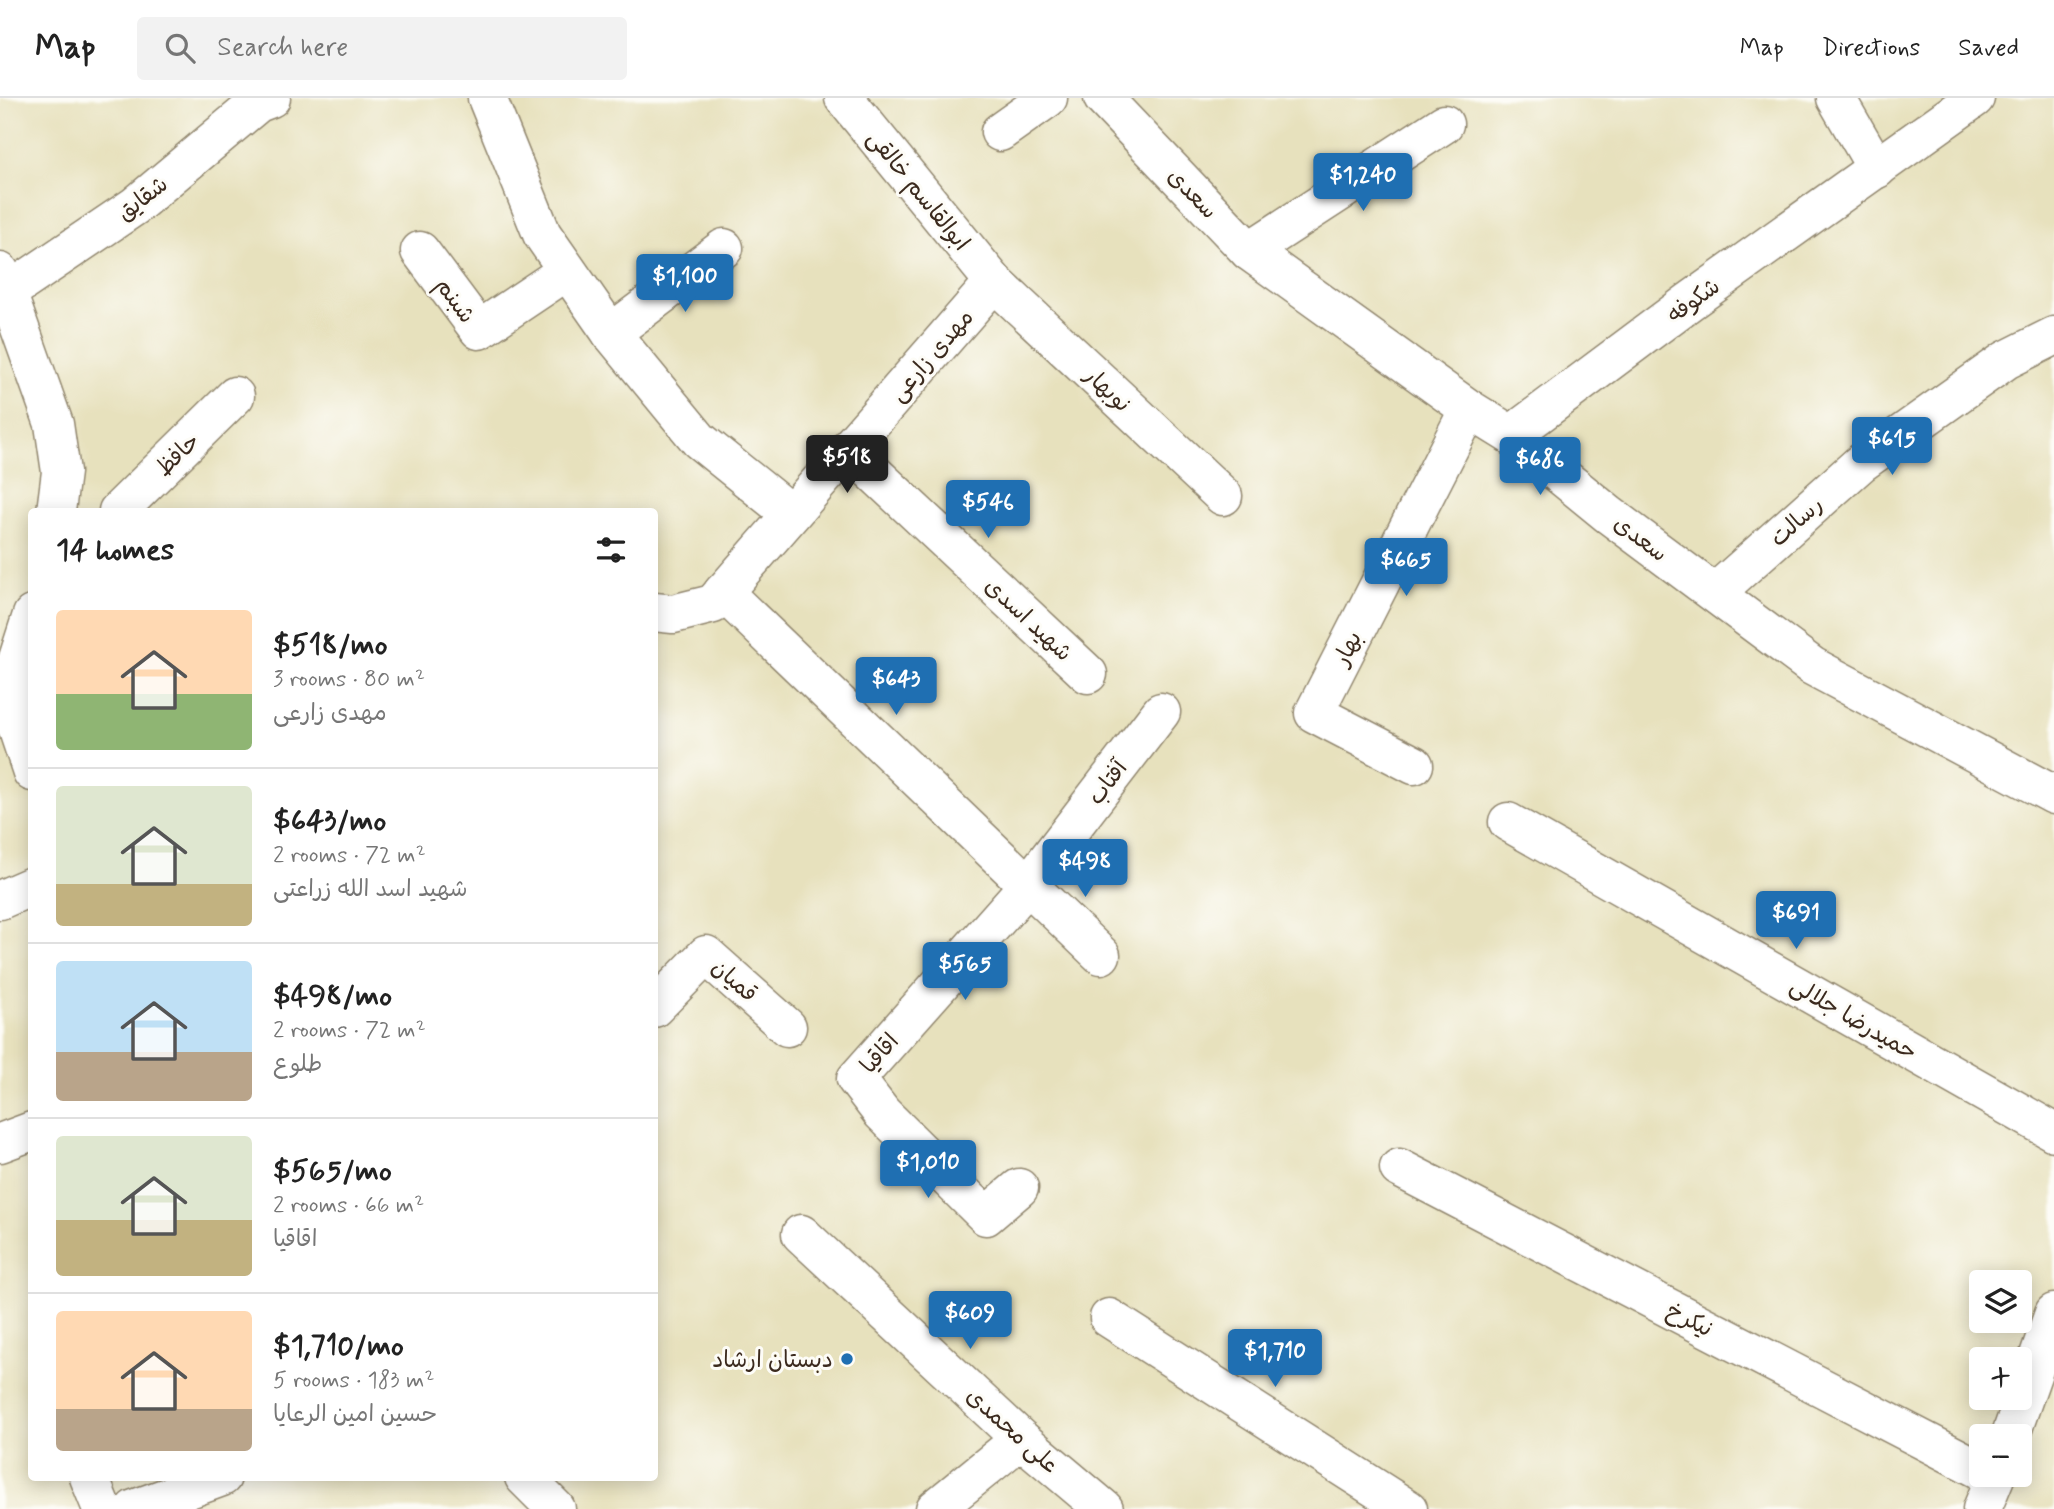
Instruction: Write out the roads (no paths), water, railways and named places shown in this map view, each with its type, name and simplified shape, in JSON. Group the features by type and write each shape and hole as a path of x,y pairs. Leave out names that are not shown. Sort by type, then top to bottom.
{"street":[{"path":"487,98 542,234 611,333 699,440 791,514"},
{"name":"ابوالقاسم خالقی","path":"844,98 994,282"},
{"path":"1000,132 1048,98"},
{"name":"سعدی","path":"1103,98 1249,251 1469,409 1510,435 1608,514 1812,666 2054,795"},
{"path":"1836,98 1877,169"},
{"name":"شکوفه","path":"1510,435 1689,302 1975,98"},
{"name":"شقایق","path":"4,282 135,206 262,100"},
{"path":"1249,251 1444,124"},
{"path":"611,333 724,248"},
{"name":"شبنم","path":"420,251 479,330 567,271"},
{"path":"4,282 11,335 54,424 61,471 56,508"},
{"name":"مهدی زارعی","path":"658,612 673,614 713,604 994,282"},
{"name":"نوبهار","path":"994,282 1223,496"},
{"name":"رسالت","path":"1714,593 1861,463 2006,360 2054,336"},
{"name":"حافظ","path":"121,508 235,396"},
{"name":"بهار","path":"1414,765 1314,713 1469,409"},
{"name":"شهید اسدی","path":"848,449 1088,674"},
{"path":"723,592 1101,955"},
{"path":"28,627 13,674 16,724 28,760"},
{"name":"آفتاب","path":"1028,885 1161,712"},
{"name":"حمیدرضا جلالی","path":"1508,822 2054,1132"},
{"name":"اقاقیا","path":"1019,1188 986,1216 882,1113 856,1079 1028,885"},
{"path":"0,900 28,888"},
{"name":"قمیان","path":"658,1003 705,955 787,1027"},
{"path":"0,1143 28,1132"},
{"name":"نیکرخ","path":"1399,1168 1969,1470"},
{"name":"علی محمدی","path":"801,1234 1021,1439 1104,1509"},
{"path":"2015,1424 2054,1313"},
{"path":"1109,1318 1408,1509"},
{"path":"935,1509 1021,1439"},
{"path":"91,1481 102,1509"},
{"path":"134,1509 211,1481"},
{"path":"528,1481 556,1509"}],"place":[{"name":"دبستان ارشاد","path":"847,1359"}]}
